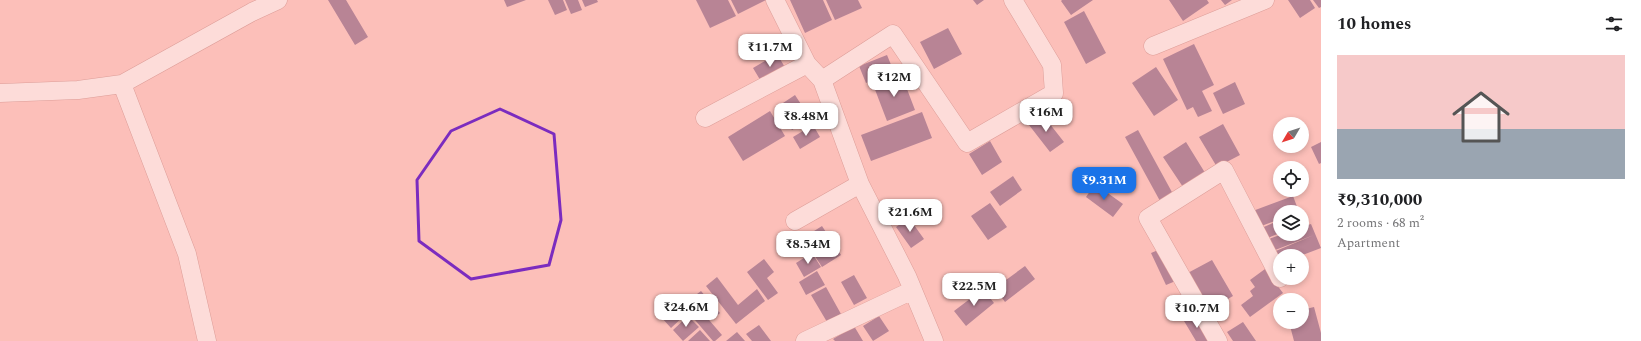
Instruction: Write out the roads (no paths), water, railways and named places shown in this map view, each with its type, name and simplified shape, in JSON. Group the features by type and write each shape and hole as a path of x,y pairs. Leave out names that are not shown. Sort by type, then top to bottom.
{"street":[{"path":"0,93 78,90 122,84 252,12 278,0"},
{"path":"775,0 807,64 822,80 860,184 913,290 934,341"},
{"path":"822,80 893,34 967,143 1054,93 1052,65 1013,0"},
{"path":"1153,46 1264,0"},
{"path":"705,118 807,64"},
{"path":"122,84 187,254 207,341"},
{"path":"1218,341 1148,218 1224,170 1273,265"},
{"path":"795,221 860,184"},
{"path":"805,341 913,290"}]}
